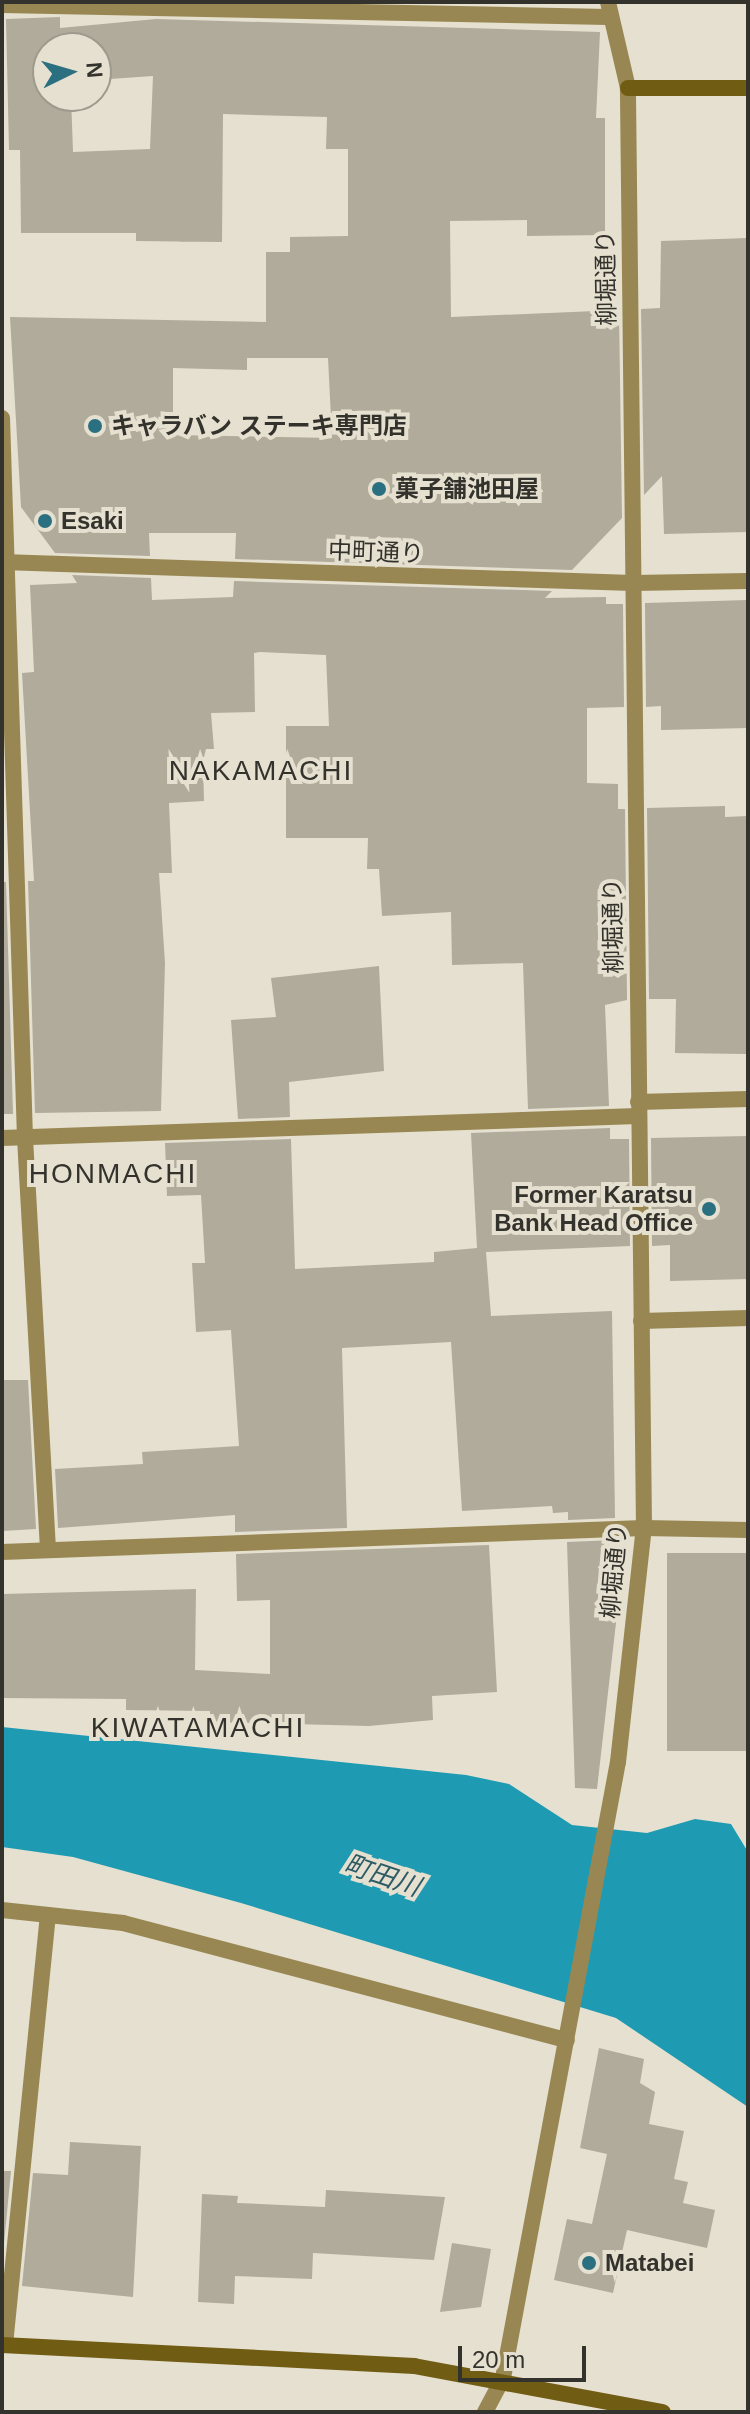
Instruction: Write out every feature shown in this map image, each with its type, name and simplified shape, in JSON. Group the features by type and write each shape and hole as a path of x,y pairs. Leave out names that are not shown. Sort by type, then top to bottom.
{"street":[{"path":"2,5 608,9"},
{"name":"柳堀通り","path":"485,2412 503,2378 618,1762 644,1528 628,88 608,9"},
{"path":"628,88 748,88"},
{"path":"2,418 4,562 25,1138 48,1549"},
{"name":"中町通り","path":"4,562 633,583 748,581"},
{"path":"2,1138 638,1109 748,1099"},
{"path":"641,1321 748,1318"},
{"path":"2,1552 644,1528 748,1530"},
{"path":"2,1910 123,1923 567,2040"},
{"path":"48,1915 4,2345 414,2366 503,2378 663,2412"}],"water":[{"name":"町田川","path":"2,1727 466,1775 509,1784 572,1825 647,1833 695,1819 731,1824 748,1852 748,2107 616,2018 241,1903 73,1857 2,1847"}],"building":[{"path":"60,17 60,28 156,19 600,32 596,118 605,118 605,235 527,236 527,220 450,221 451,317 619,310 622,518 572,570 235,559 236,533 149,533 150,556 55,553 21,507 10,317 266,322 266,252 290,252 290,237 348,236 348,149 326,149 327,117 223,114 222,242 136,241 136,233 21,233 20,150 9,150 6,19","holes":["247,358 328,358 332,438 173,435 173,368 247,370"]},
{"path":"748,238 748,532 664,534 662,476 644,495 641,309 660,308 661,241"},
{"path":"72,575 151,578 152,600 233,597 234,581 552,591 545,598 606,597 606,604 623,604 624,707 587,708 587,783 618,784 618,809 625,809 627,1000 605,1005 609,1106 528,1109 523,963 452,965 451,912 382,916 379,869 367,869 368,838 286,838 286,726 329,726 326,655 260,652 254,653 255,712 211,713 214,749 206,749 203,761 204,801 169,803 172,873 159,873 165,963 161,1111 35,1113 28,881 34,881 22,673 34,672 30,585 77,583"},
{"path":"748,600 748,728 661,730 661,706 646,707 645,603"},
{"path":"725,806 725,817 748,816 746,1054 675,1053 676,999 649,999 647,808"},
{"path":"2,882 6,882 13,1114 2,1114"},
{"path":"379,966 384,1071 289,1082 290,1117 238,1119 231,1020 276,1017 271,978"},
{"path":"610,1128 610,1139 629,1139 630,1246 486,1252 491,1316 612,1311 615,1518 568,1520 568,1512 553,1513 552,1506 462,1511 451,1342 342,1348 347,1528 235,1532 235,1515 58,1528 55,1469 143,1464 142,1452 239,1446 231,1330 196,1332 192,1263 205,1263 201,1195 167,1196 165,1143 291,1139 295,1269 434,1262 434,1252 477,1248 471,1133"},
{"name":"Former Karatsu Bank Head Office","path":"748,1136 748,1279 670,1281 670,1245 652,1246 651,1138"},
{"path":"2,1380 28,1380 36,1529 2,1531"},
{"path":"616,1540 617,1553 624,1553 597,1789 575,1788 567,1542"},
{"path":"489,1545 497,1692 432,1696 433,1720 369,1726 210,1722 210,1711 126,1710 126,1699 2,1698 2,1594 196,1589 195,1670 270,1674 270,1600 237,1601 236,1554"},
{"path":"667,1553 748,1553 748,1751 667,1751"},
{"path":"599,2048 644,2059 640,2083 655,2092 649,2124 684,2131 674,2179 688,2182 683,2203 715,2210 707,2248 627,2230 613,2293 554,2280 567,2219 592,2224 607,2154 580,2148"},
{"path":"70,2142 141,2146 133,2297 22,2286 33,2173 68,2175"},
{"path":"2,2171 11,2171 2,2264"},
{"path":"326,2190 445,2197 434,2260 313,2253 312,2279 235,2276 234,2304 198,2302 202,2194 238,2196 237,2203 325,2207"},
{"path":"452,2243 491,2249 481,2307 440,2312"}],"place":[{"name":"キャラバン ステーキ専門店","path":"95,426"},
{"name":"菓子舗池田屋","path":"379,489"},
{"name":"Esaki","path":"45,521"},
{"name":"Former Karatsu Bank Head Office","path":"709,1209"},
{"name":"Matabei","path":"589,2263"}],"district":[{"name":"NAKAMACHI","path":"261,771"},
{"name":"HONMACHI","path":"113,1174"},
{"name":"KIWATAMACHI","path":"198,1728"}]}
